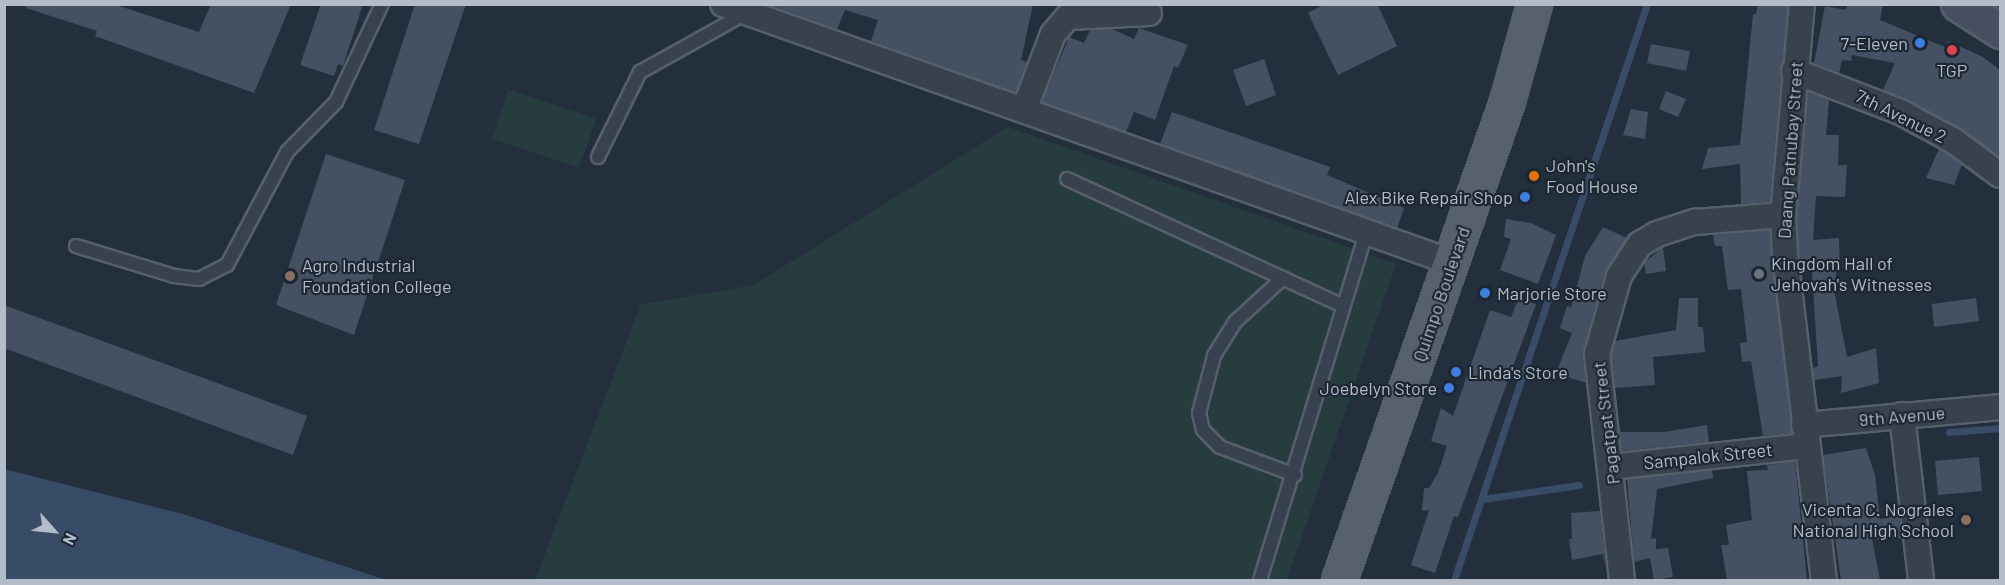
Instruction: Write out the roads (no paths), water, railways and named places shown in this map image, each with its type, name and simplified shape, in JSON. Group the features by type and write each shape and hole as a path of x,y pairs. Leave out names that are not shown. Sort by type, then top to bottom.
{"main road":[{"path":"1958,4 2001,32"},
{"name":"Quimpo Boulevard","path":"1340,580 1507,101 1534,5"}],"street":[{"path":"723,4 1451,262"},
{"name":"Daang Patnubay Street","path":"1802,4 1794,71 1783,215 1805,435 1824,580"},
{"path":"1024,110 1053,34 1068,17 1149,13"},
{"name":"7th Avenue 2","path":"1794,71 1918,121 1980,158 2001,176"},
{"name":"Pagatpat Street","path":"1615,578 1610,467 1597,354 1610,299 1630,256 1657,234 1695,222 1783,215"},
{"name":"9th Avenue","path":"1805,435 1902,416 2001,407"},
{"path":"1902,416 1921,580"},
{"name":"Sampalok Street","path":"1610,467 1805,435"}],"lane":[{"path":"76,246 174,276 199,279 227,265 287,152 336,102 382,4"},
{"path":"598,157 640,72 746,13"},
{"path":"1067,179 1343,306"},
{"path":"1260,580 1295,475 1367,231"},
{"path":"1283,278 1234,322 1214,356 1199,413 1203,430 1220,447 1295,475"}],"water":[{"path":"4,469 186,515 387,580 5,580"}],"waterway":[{"path":"1454,580 1647,4"},
{"path":"1949,432 2000,428"},
{"path":"1482,499 1579,485"}],"place":[{"name":"7-Eleven","path":"1920,43"},
{"name":"TGP","path":"1952,50"},
{"name":"John's Food House","path":"1534,176"},
{"name":"Alex Bike Repair Shop","path":"1525,197"},
{"name":"Kingdom Hall of Jehovah's Witnesses","path":"1759,274"},
{"name":"Agro Industrial Foundation College","path":"290,276"},
{"name":"Marjorie Store","path":"1485,293"},
{"name":"Linda's Store","path":"1456,372"},
{"name":"Joebelyn Store","path":"1449,388"},
{"name":"Vicenta C. Nograles National High School","path":"1966,520"}]}
